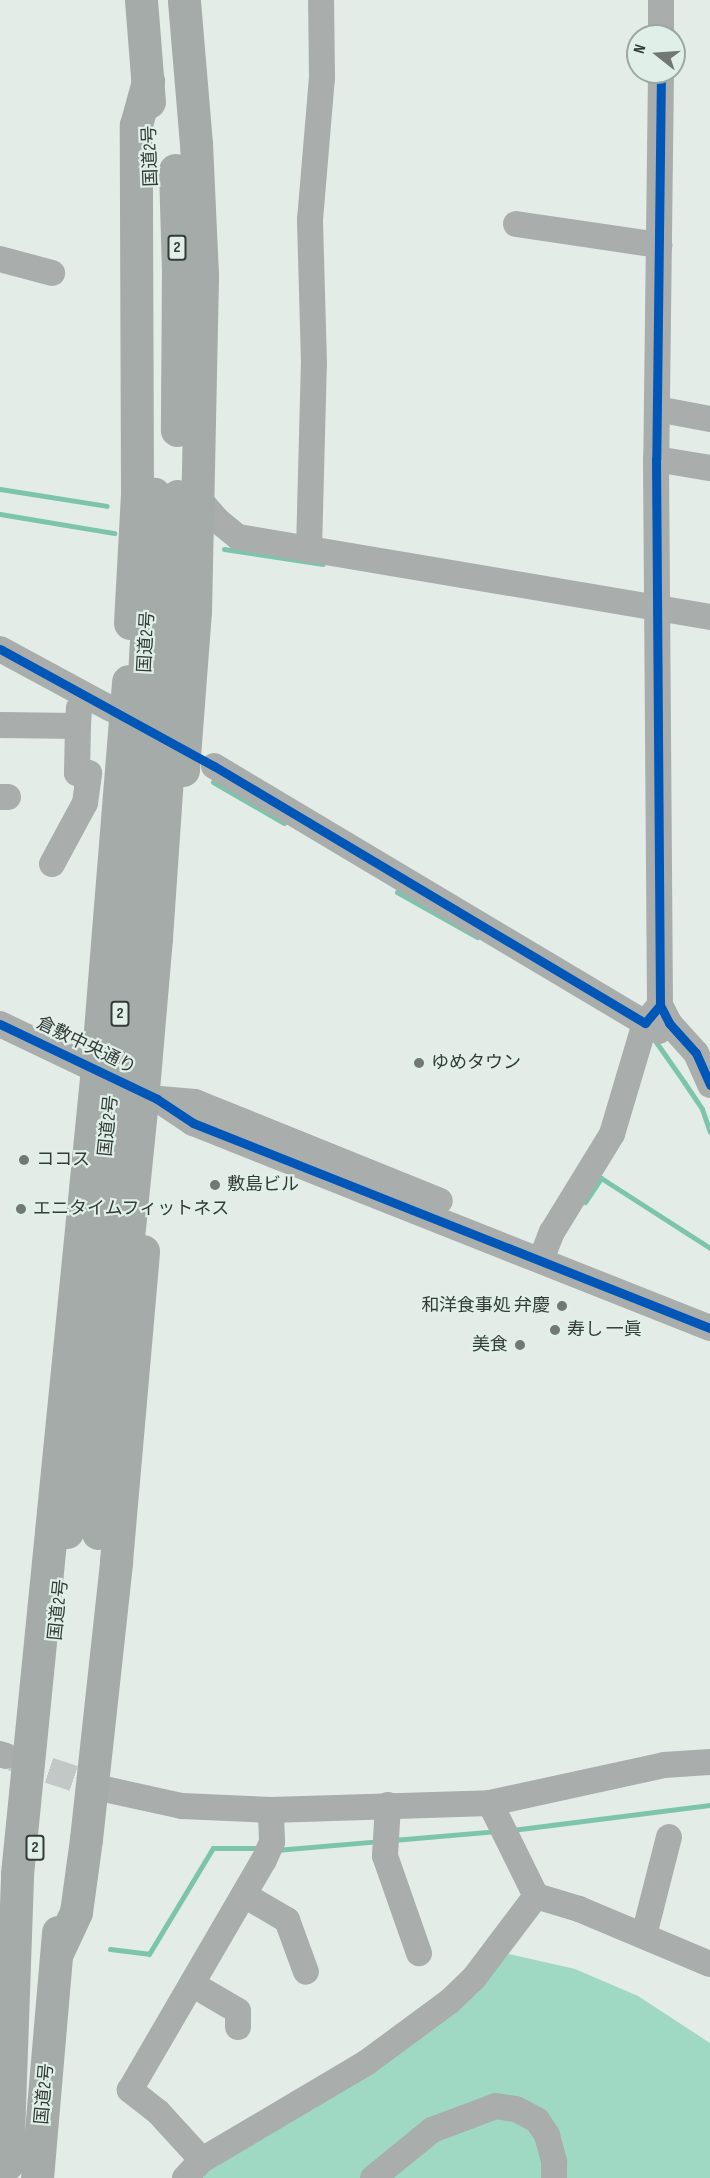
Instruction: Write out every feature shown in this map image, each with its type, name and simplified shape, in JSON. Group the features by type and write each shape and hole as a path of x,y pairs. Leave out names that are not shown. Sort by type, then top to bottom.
{"highway":[{"name":"国道2号","path":"141,0 148,81 155,268 176,496"},
{"name":"国道2号","path":"37,2178 57,1953 83,1533 131,908 176,496 178,269 168,0"},
{"path":"57,1953 76,1912 116,1561 157,1099 195,612 176,496 202,275 196,144 184,0"},
{"path":"6,2171 17,1874 97,1068 126,705 135,542 138,318 136,125 148,81"},
{"name":"国道2号","path":"6,2171 83,1533"}],"street":[{"path":"310,543 314,364 310,219 322,78 321,0"},
{"path":"661,0 661,24"},
{"path":"544,1252 612,1134 652,1014 661,84"},
{"path":"516,224 659,245"},
{"path":"0,259 52,273"},
{"path":"657,409 710,419"},
{"path":"656,459 710,468"},
{"path":"176,496 217,520 238,537 310,543 710,617"},
{"path":"0,649 80,706"},
{"path":"52,864 84,803 89,773 77,773 80,706"},
{"path":"0,725 80,706 111,709"},
{"path":"214,766 669,1023 703,1053 710,1085"},
{"name":"倉敷中央通り","path":"0,1024 97,1068 157,1099 193,1123 544,1252"},
{"path":"544,1252 710,1310"},
{"path":"544,1252 710,1328"},
{"path":"109,1790 182,1806 271,1810 388,1804 490,1803 664,1765 710,1762"},
{"path":"490,1803 536,1896 579,1909 710,1964"},
{"path":"388,1804 386,1856 418,1953"},
{"path":"271,1810 269,1850 129,2090 158,2112 194,2169 366,2063 450,2001 474,1978 536,1896"},
{"path":"644,1935 669,1837"},
{"path":"244,1894 287,1920 306,1972"},
{"path":"192,1984 238,2011 238,2027"},
{"path":"373,2178 432,2130 496,2106 516,2109 537,2120 547,2135 554,2162 554,2178"}],"green space":[{"path":"509,1954 575,1969 638,1996 710,2043 710,2178 203,2178 214,2164 476,1992"}],"waterway":[{"path":"0,489 107,506"},
{"path":"0,514 114,533"},
{"path":"224,549 323,564"},
{"path":"213,782 284,823"},
{"path":"397,892 477,937"},
{"path":"656,1042 684,1082"},
{"path":"684,1082 702,1109 710,1132"},
{"path":"585,1202 601,1178 710,1248"},
{"path":"512,1830 710,1805"},
{"path":"393,1840 497,1831"},
{"path":"276,1850 380,1841"},
{"path":"110,1949 149,1954 213,1848 261,1848"}],"tunnel":[{"path":"12,1758 109,1790"}],"cycle path":[{"path":"661,84 656,459 660,1005 669,1023 696,1053 710,1085"},
{"path":"0,649 214,766 645,1023 660,1005"},
{"path":"0,1024 157,1099 193,1123 710,1328"}],"place":[{"name":"ゆめタウン","path":"419,1063"},
{"name":"ココス","path":"24,1160"},
{"name":"敷島ビル","path":"215,1185"},
{"name":"エニタイムフィットネス","path":"21,1209"},
{"name":"和洋食事処 弁慶","path":"562,1306"},
{"name":"寿し 一眞","path":"555,1330"},
{"name":"美食","path":"520,1345"}]}
